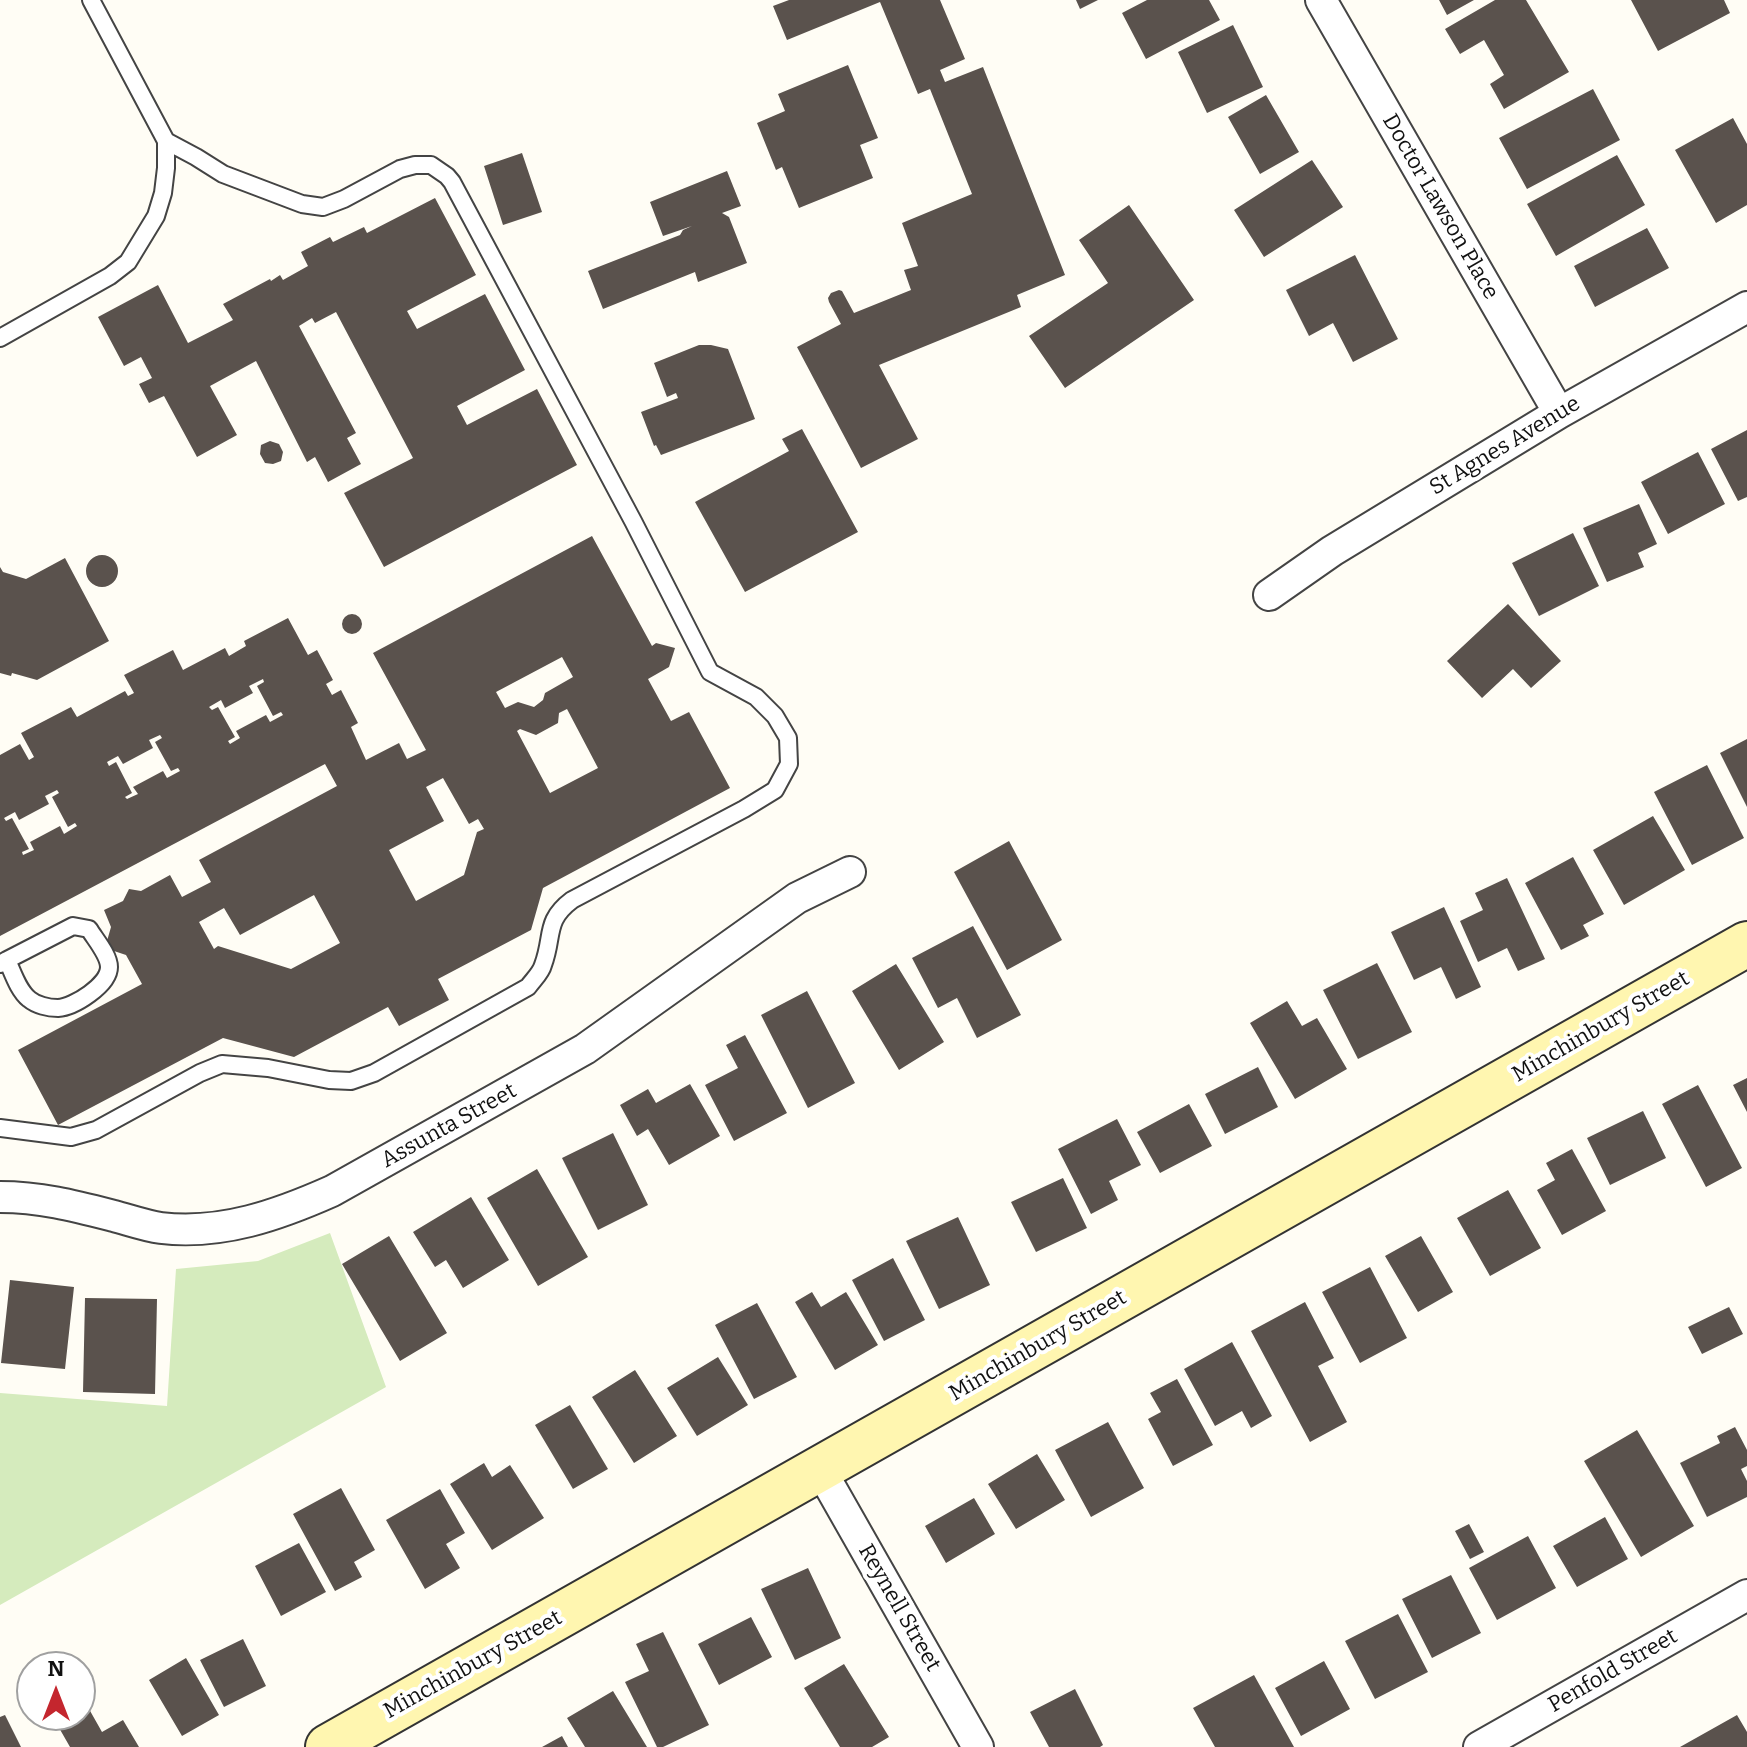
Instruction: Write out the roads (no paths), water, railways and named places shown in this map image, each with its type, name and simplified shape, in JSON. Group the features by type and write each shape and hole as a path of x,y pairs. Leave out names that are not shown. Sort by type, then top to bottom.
{"street":[{"name":"Doctor Lawson Place","path":"1321,0 1559,413"},
{"name":"St Agnes Avenue","path":"1269,595 1332,551 1559,413 1747,307"},
{"name":"Assunta Street","path":"0,1197 29,1197 64,1203 160,1228 205,1229 250,1222 290,1209 332,1191 585,1049 797,898 850,872"},
{"name":"Minchinbury Street","path":"328,1747 1747,944"},
{"name":"Reynell Street","path":"820,1469 978,1747"},
{"name":"Penfold Street","path":"1479,1747 1747,1595"}],"lane":[{"path":"0,338 110,276 128,262 156,216 163,193 166,141 91,0"},
{"path":"0,1128 71,1137 96,1130 222,1064 268,1068 329,1080 351,1081 374,1073 528,987 543,967 558,911 572,900 775,790 789,764 788,738 775,716 756,697 710,672 619,494 447,176 431,165 415,165 400,169 323,207 302,204 249,185 223,174 166,141"},
{"path":"73,926 89,929 109,966 106,979 95,991 61,1008 37,1005 26,997 4,962 73,926"}]}
